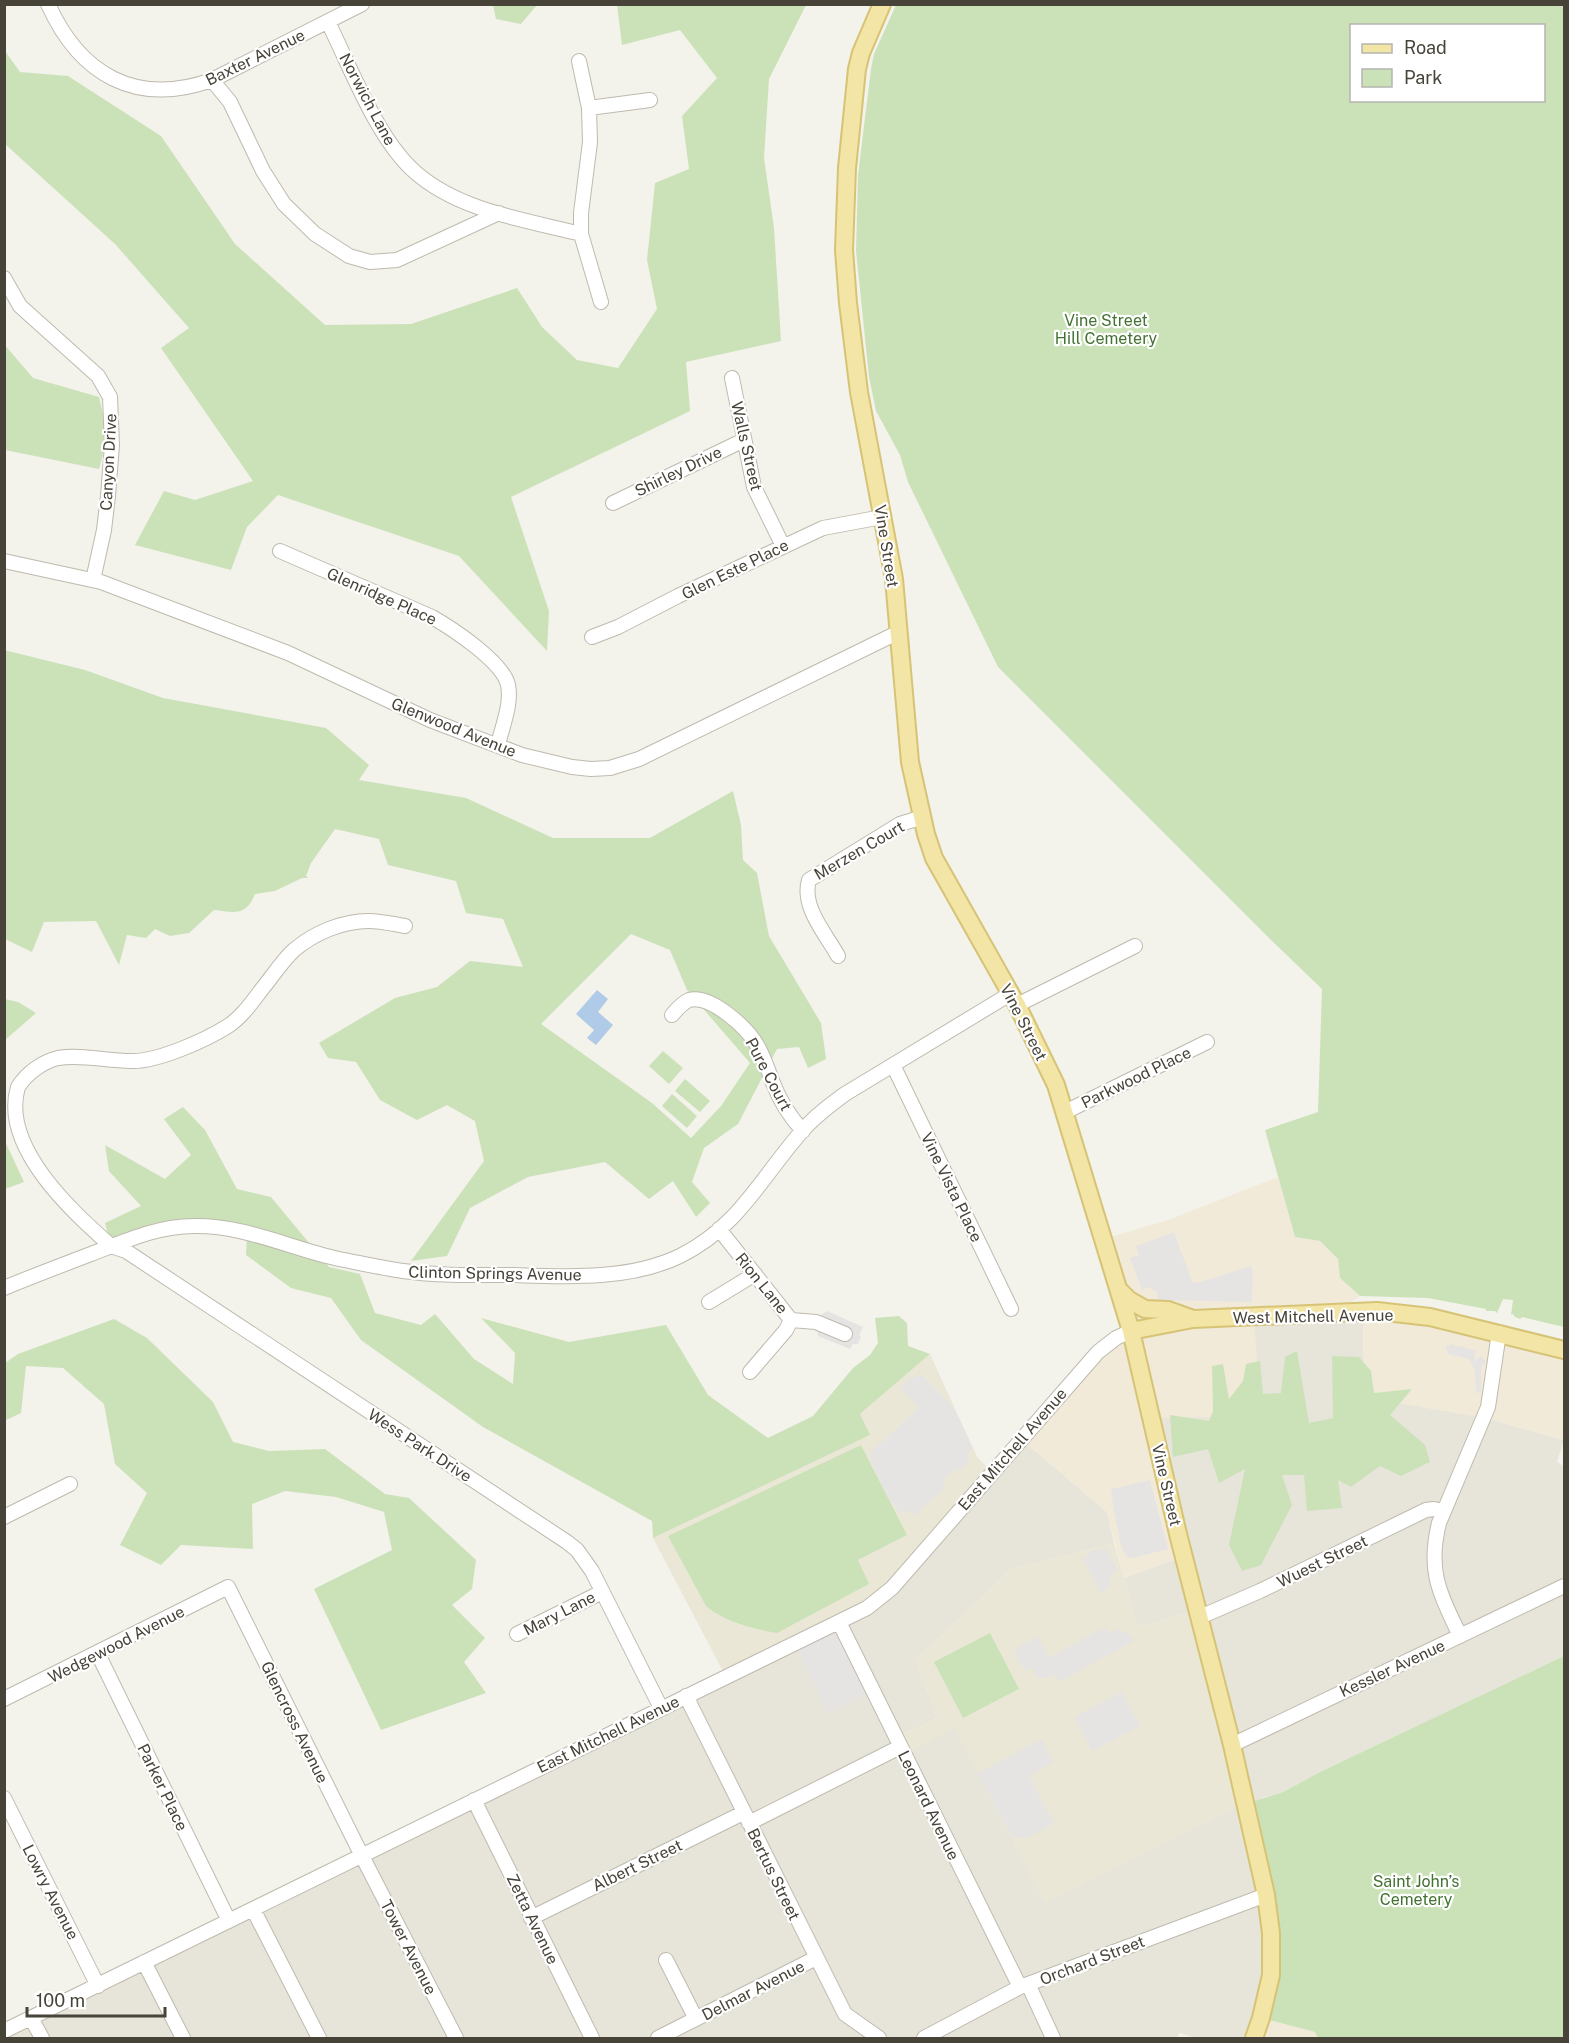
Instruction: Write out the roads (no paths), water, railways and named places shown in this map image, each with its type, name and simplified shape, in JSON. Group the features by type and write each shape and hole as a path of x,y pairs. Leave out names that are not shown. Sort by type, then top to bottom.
{"main road":[{"name":"Vine Street","path":"882,4 856,69 843,229 848,303 859,392 894,579 910,762 926,834 934,858 1014,1000 1056,1085 1131,1331 1178,1534 1232,1745 1266,1895 1271,1932 1270,1975 1261,2018 1254,2038"},
{"path":"1119,1290 1145,1309 1168,1310 1193,1319"},
{"name":"West Mitchell Avenue","path":"1131,1331 1193,1319 1377,1311 1418,1315 1564,1350"}],"street":[{"name":"Baxter Avenue","path":"48,4 72,47 94,68 137,87 168,90 194,86 212,80 362,4"},
{"name":"Norwich Lane","path":"328,22 381,129 406,164 443,192 499,213 581,234"},
{"path":"579,61 589,108 590,142 581,213 581,234 601,302"},
{"path":"212,80 230,102 263,171 284,204 315,234 349,256 370,262 397,260 499,213"},
{"path":"589,108 650,100"},
{"name":"Canyon Drive","path":"4,278 20,306 98,376 110,397 112,446 108,496 104,530 93,580"},
{"name":"Walls Street","path":"732,378 757,493 783,546"},
{"name":"Shirley Drive","path":"613,502 744,440"},
{"name":"Glen Este Place","path":"592,637 618,627 823,528 882,517"},
{"name":"Glenridge Place","path":"280,551 432,617 448,626 496,663 505,675 509,696 498,745"},
{"name":"Glenwood Avenue","path":"4,561 93,580 288,653 430,720 522,755 572,767 610,768 639,759 897,633"},
{"name":"Merzen Court","path":"838,956 807,903 806,888 809,880 900,824 923,817"},
{"name":"Wess Park Drive","path":"405,926 369,921 348,923 310,938 293,951 241,1015 229,1025 170,1053 151,1059 131,1061 59,1058 43,1064 23,1080 16,1091 10,1111 13,1137 23,1161 39,1181 111,1246 126,1251 567,1542 585,1560 661,1708"},
{"name":"Clinton Springs Avenue","path":"4,1288 152,1232 196,1226 247,1233 338,1259 404,1271 562,1276 633,1270 654,1265 682,1254 719,1230 756,1191 802,1131 845,1094 893,1065 1014,1000 1135,946"},
{"name":"Pure Court","path":"672,1015 680,1005 691,1000 702,1001 726,1013 739,1024 756,1043 783,1104 802,1131"},
{"name":"Parkwood Place","path":"1065,1112 1207,1042"},
{"name":"Vine Vista Place","path":"893,1065 1011,1309"},
{"name":"Rion Lane","path":"719,1230 791,1320 816,1322 845,1334"},
{"path":"709,1302 754,1274"},
{"path":"750,1371 786,1330 791,1320"},
{"name":"East Mitchell Avenue","path":"4,2031 867,1608 892,1588 1076,1376 1104,1347 1131,1331"},
{"name":"Kessler Avenue","path":"1232,1745 1460,1636 1437,1586 1435,1539 1444,1511 1488,1407 1500,1333"},
{"path":"4,1517 70,1484"},
{"name":"Wuest Street","path":"1200,1617 1260,1591 1426,1510 1444,1511"},
{"path":"1460,1636 1564,1586"},
{"name":"Wedgewood Avenue","path":"4,1699 228,1587"},
{"name":"Glencross Avenue","path":"228,1587 362,1856"},
{"name":"Mary Lane","path":"516,1634 602,1592"},
{"name":"Leonard Avenue","path":"839,1622 900,1747 1053,2038"},
{"name":"Parker Place","path":"98,1654 229,1921"},
{"name":"Bertus Street","path":"686,1696 844,2014 879,2038"},
{"name":"Albert Street","path":"531,1918 900,1747"},
{"name":"Lowry Avenue","path":"4,1798 98,1986"},
{"name":"Zetta Avenue","path":"474,1800 592,2038"},
{"name":"Tower Avenue","path":"362,1856 456,2038"},
{"name":"Orchard Street","path":"924,2038 1024,1985 1266,1895"},
{"path":"253,1909 320,2038"},
{"name":"Delmar Avenue","path":"658,2038 816,1958"},
{"path":"666,1960 696,2019"},
{"path":"144,1962 183,2038"},
{"path":"31,2018 42,2038"}],"water":[{"path":"597,990 608,999 598,1012 613,1025 596,1045 587,1038 594,1030 576,1014"}],"park label":[{"name":"Vine Street Hill Cemetery","path":"1106,329"},
{"name":"Saint John’s Cemetery","path":"1416,1890"}]}
